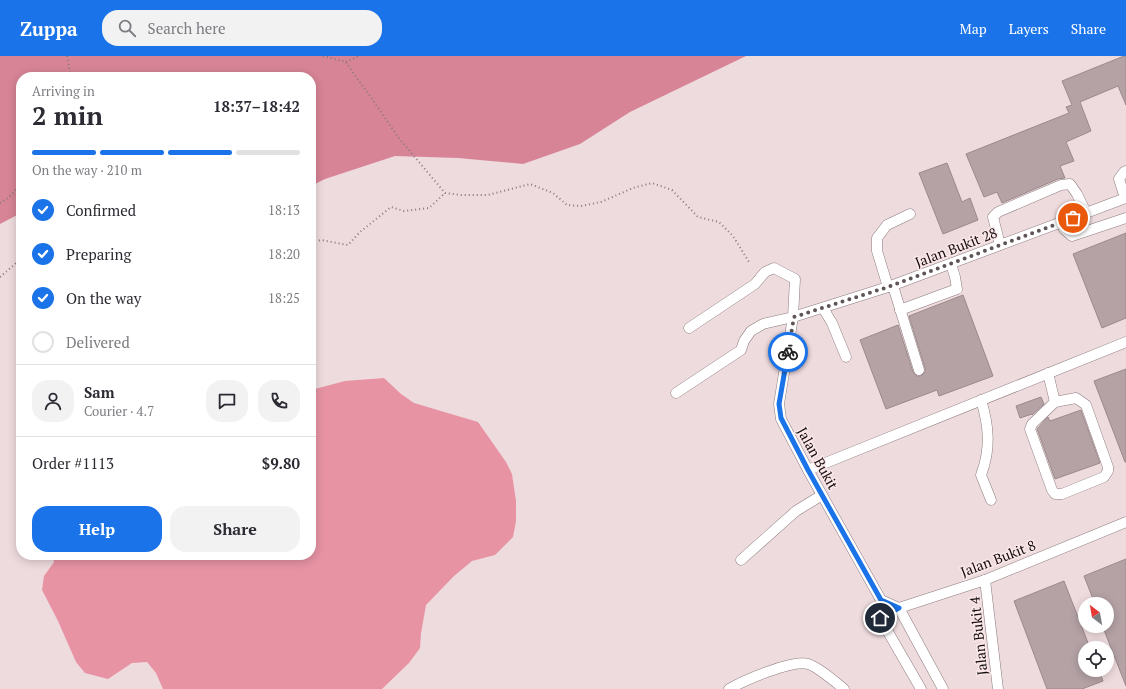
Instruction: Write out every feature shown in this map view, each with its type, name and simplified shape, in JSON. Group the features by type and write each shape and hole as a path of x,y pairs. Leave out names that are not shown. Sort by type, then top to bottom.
{"street":[{"path":"1125,198 1119,179 1126,171"},
{"path":"1000,245 993,217 998,212 1061,185 1070,184 1077,194 1086,213"},
{"name":"Jalan Bukit 28","path":"676,393 741,350 744,341 751,331 763,324 794,317 890,286 1125,198"},
{"path":"910,214 887,225 877,238 877,252 900,310 919,370"},
{"path":"1061,222 1064,229 1072,236 1126,218"},
{"path":"900,310 957,289 951,264"},
{"name":"Jalan Bukit","path":"689,328 755,284 765,272 774,268 795,279 794,317 779,404 781,418 808,470 881,600"},
{"path":"823,308 832,322 846,357"},
{"path":"808,470 1126,342"},
{"path":"1048,373 1055,402"},
{"path":"1076,398 1086,405 1108,467 1108,471 1104,477 1062,494 1055,494 1052,490 1030,429 1032,424 1055,402 1076,398"},
{"path":"980,400 985,415 989,444 986,462 981,475 991,500"},
{"path":"741,560 796,510 822,495"},
{"name":"Jalan Bukit 8","path":"880,618 899,608 985,580 1126,522"},
{"name":"Jalan Bukit 4","path":"985,580 998,689"},
{"path":"921,689 880,618 881,600 899,608 942,689"},
{"path":"729,689 744,680 787,665 808,664 834,680 844,689"}],"path":[{"path":"68,56 70,72"},
{"path":"324,56 346,62 359,56"},
{"path":"346,62 398,137 445,193 461,195 488,194 530,184 553,193 568,205 581,206 601,202 633,188 652,183 672,190 698,217 719,222 734,236 750,262"},
{"path":"0,203 16,190"},
{"path":"316,241 321,240 348,245 360,232 392,207 404,211 429,208 445,193"},
{"path":"0,277 16,263"}],"shaded area":[{"path":"0,56 746,56 630,112 580,144 523,164 458,158 395,156 325,179 316,184 316,72 16,72 16,216 0,224"},
{"path":"384,378 401,394 414,403 478,422 506,462 512,474 516,501 516,521 513,537 495,555 472,561 454,576 426,605 420,648 409,663 382,689 163,689 156,673 147,662 132,663 108,679 85,673 76,662 58,621 42,590 44,576 54,562 53,560 316,560 316,389 345,381"}],"building":[{"path":"1126,56 1126,105 1118,86 1080,102 1091,131 1066,142 1074,161 1060,166 1065,178 1058,179 1002,203 997,192 984,197 966,154 1069,113 1066,107 1072,105 1062,81"},
{"path":"947,163 962,202 970,198 978,220 943,234 919,173"},
{"path":"1126,233 1126,318 1102,328 1073,254"},
{"path":"963,295 993,376 939,396 937,390 886,409 860,340 898,325 913,372 917,376 921,376 925,372 925,368 909,316"},
{"path":"1126,369 1126,462 1125,462 1094,381"},
{"path":"1041,397 1044,404 1032,415 1020,418 1016,406"},
{"path":"1081,410 1100,463 1055,479 1037,429 1048,417 1050,421"},
{"path":"1126,559 1126,686 1114,655 1114,641 1108,641 1105,633 1114,633 1114,597 1092,597 1084,576"},
{"path":"1064,581 1078,617 1078,633 1084,633 1087,641 1078,641 1078,677 1102,677 1103,681 1082,689 1047,689 1014,601"}],"way so far":[{"path":"788,352 794,317 888,287 1073,218"}],"route":[{"path":"788,352 779,404 781,418 808,470 881,600 899,608 880,618"}]}
